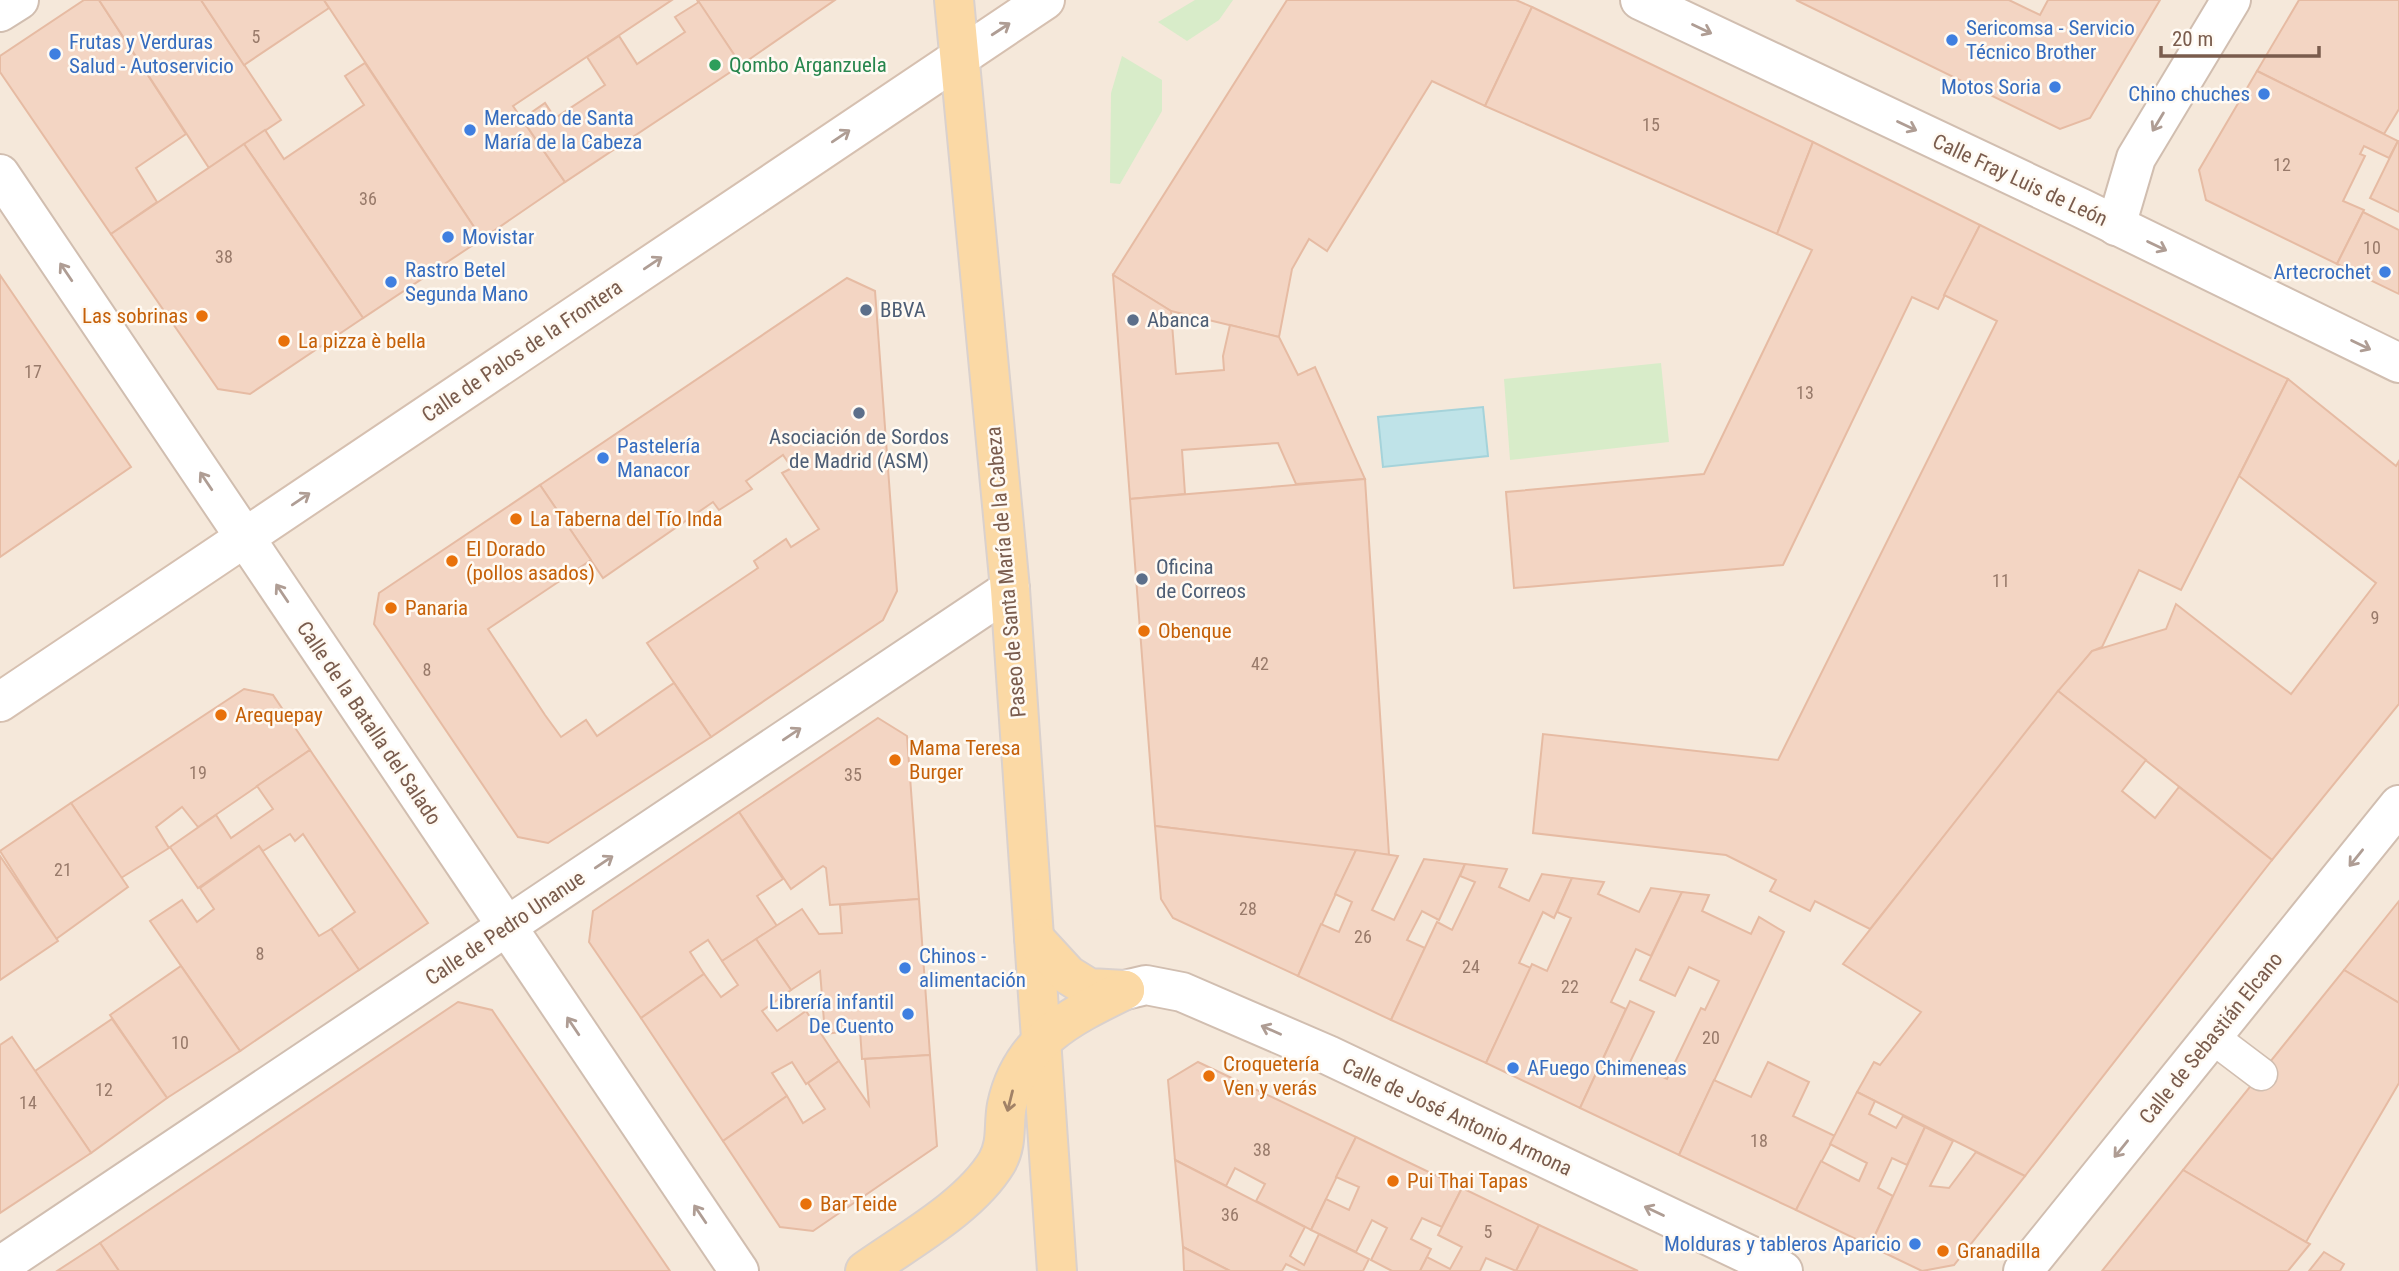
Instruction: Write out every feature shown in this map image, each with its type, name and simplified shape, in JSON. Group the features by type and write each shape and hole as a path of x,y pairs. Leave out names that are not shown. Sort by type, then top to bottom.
{"main road":[{"name":"Paseo de Santa María de la Cabeza","path":"954,0 1010,589 1057,1271"},
{"path":"1034,938 1068,975 1089,988 1125,990"},
{"path":"865,1271 970,1195 996,1163 1006,1142 1007,1105 1020,1069 1039,1040 1084,1010 1125,990"}],"street":[{"path":"0,12 19,0"},
{"name":"Calle de Palos de la Frontera","path":"0,702 1045,0"},
{"name":"Calle Fray Luis de León","path":"1640,0 2399,363"},
{"path":"2116,226 2136,158 2231,0"},
{"name":"Calle de la Batalla del Salado","path":"0,174 739,1271"},
{"name":"Calle de Pedro Unanue","path":"0,1266 1010,589"},
{"name":"Calle de Sebastián Elcano","path":"2023,1271 2399,805"},
{"name":"Calle de José Antonio Armona","path":"1125,990 1146,985 1182,992 1328,1055 1783,1271"}],"lane":[{"path":"2212,1037 2261,1074"}],"shaded area":[{"path":"0,0 2399,0 2399,1271 0,1271"}],"green space":[{"path":"1195,0 1233,0 1219,20 1187,41 1158,22"},
{"path":"1122,56 1162,80 1162,111 1120,184 1110,183 1111,93"},
{"path":"1661,363 1669,442 1510,460 1504,379"}],"water":[{"path":"1483,407 1488,456 1383,467 1378,417"}],"building":[{"path":"84,0 99,0 186,134 136,168 157,202 111,234 0,72 0,56"},
{"path":"99,0 201,0 281,120 209,168"},
{"path":"201,0 324,0 329,8 244,65"},
{"name":"Mercado de Santa María de la Cabeza","path":"324,0 672,0 513,106 565,182 482,239"},
{"path":"697,0 835,0 741,65"},
{"path":"1287,0 1516,0 1532,7 1485,106 1432,81 1327,251 1309,239 1292,269 1279,337 1171,311 1113,275"},
{"path":"1796,0 2009,0 2040,15 2048,0 2160,0 2090,118 2060,129"},
{"path":"2299,0 2399,0 2399,109 2384,134 2257,71"},
{"path":"699,2 741,65 565,182 522,119 545,103 555,118 605,85 587,57 619,36 637,64 685,32 675,17"},
{"path":"1532,7 1813,142 1777,234 1485,106"},
{"path":"365,63 482,239 363,318 244,144 265,130 284,159 364,105 345,76"},
{"path":"2257,71 2398,141 2389,158 2364,146 2360,154 2365,156 2343,201 2364,210 2337,264 2206,200 2199,170"},
{"path":"2399,141 2399,212 2370,198"},
{"path":"1813,142 1980,225 1938,309 1912,297 1783,565 1514,588 1506,492 1704,474 1812,250 1777,234"},
{"path":"244,144 363,318 250,394 218,389 111,234"},
{"path":"2363,212 2399,230 2399,294 2337,264"},
{"path":"1980,225 2288,379 2181,590 2139,570 2102,647 2092,651 1870,929 1815,901 1810,911 1770,891 1776,880 1726,855 1533,833 1543,734 1778,760 1997,321 1944,295"},
{"path":"0,275 131,467 0,557"},
{"path":"1113,275 1171,311 1176,374 1224,370 1223,356 1230,325 1279,337 1298,375 1315,367 1365,479 1296,484 1278,443 1182,450 1185,494 1130,499"},
{"path":"847,278 875,291 897,591 883,620 711,737 647,643 758,568 754,561 786,539 791,547 819,529 782,473 792,468 783,455 746,481 752,489 719,510 713,502 603,578 540,485"},
{"path":"2288,379 2396,466 2399,461 2399,704 2272,860 2058,691 2092,651 2166,629 2176,604 2291,694 2376,583 2239,476"},
{"path":"1365,479 1389,855 1155,826 1130,499"},
{"path":"540,485 591,560 488,629 545,715 561,737 586,720 597,736 674,683 711,737 548,843 518,837 374,624 379,593"},
{"path":"244,689 273,695 310,750 198,827 182,807 156,827 169,848 121,878 71,803"},
{"path":"2058,691 2146,760 2122,791 2155,818 2179,787 2272,860 2025,1176 1857,1092 1874,1062 1880,1065 1921,1012 1843,964"},
{"path":"878,718 907,736 919,899 830,905 826,868 823,866 791,889 739,812"},
{"path":"310,750 428,923 359,970 331,929 355,912 303,834 295,841 290,834 263,851 259,846 198,888 170,847 216,815 231,838 273,809 257,786"},
{"path":"71,803 128,887 56,939 0,851"},
{"path":"739,812 783,879 757,896 777,926 722,961 708,940 690,952 704,974 641,1018 589,942 593,911"},
{"path":"1155,826 1356,850 1298,976 1173,918 1161,899"},
{"path":"259,846 319,936 331,929 359,970 240,1051 150,921 182,900 197,922 214,909 200,888"},
{"path":"1356,850 1398,856 1372,910 1394,920 1424,859 1465,864 1439,920 1422,911 1407,940 1425,948 1391,1020 1298,976 1321,924 1339,932 1352,902 1335,894"},
{"path":"0,856 58,941 0,980"},
{"path":"1465,864 1507,869 1499,887 1529,901 1542,874 1572,878 1554,918 1543,912 1519,963 1531,968 1486,1063 1391,1020 1437,922 1452,930 1475,882 1460,876"},
{"path":"1572,878 1604,882 1598,894 1639,912 1651,888 1682,892 1651,956 1636,949 1611,1002 1626,1009 1580,1108 1486,1063 1532,964 1547,971 1571,918 1557,912"},
{"path":"1682,892 1709,895 1702,911 1751,934 1759,917 1784,932 1679,1155 1580,1108 1630,1001 1654,1012 1630,1062 1667,1079 1701,1008 1705,1010 1719,981 1689,967 1675,996 1640,980"},
{"path":"919,899 930,1055 862,1059 860,1030 825,1034 820,971 791,990 756,939 802,909 819,934 842,933 840,905"},
{"path":"2399,901 2399,1003 2344,970"},
{"path":"756,939 791,990 762,1011 777,1031 806,1011 839,1061 806,1084 792,1062 772,1073 787,1096 723,1141 641,1018 704,974 721,997 738,985 722,961"},
{"path":"181,966 240,1051 167,1098 110,1015"},
{"path":"2344,970 2399,1003 2399,1083 2306,1242 2183,1170"},
{"path":"458,1002 492,1010 670,1271 119,1271 100,1243"},
{"path":"112,1019 167,1098 91,1153 35,1071"},
{"path":"12,1037 91,1153 0,1213 0,1045"},
{"path":"930,1055 937,1146 813,1231 780,1227 723,1141 787,1096 803,1123 825,1109 808,1083 839,1061 869,1105 865,1059"},
{"path":"1198,1062 1356,1137 1311,1230 1256,1201 1265,1184 1235,1168 1226,1186 1175,1160 1168,1080"},
{"path":"1768,1062 1809,1082 1793,1116 1835,1136 1796,1210 1679,1155 1714,1080 1751,1097"},
{"path":"1857,1092 1875,1101 1869,1114 1896,1128 1903,1116 1925,1127 1907,1165 1892,1158 1878,1188 1893,1196 1870,1246 1796,1210 1821,1161 1859,1181 1867,1163 1830,1144"},
{"path":"1925,1127 1953,1141 1930,1186 1949,1188 1976,1152 2025,1176 1954,1265 1922,1271 1870,1246"},
{"path":"1356,1137 1462,1188 1442,1227 1422,1218 1411,1239 1431,1249 1420,1271 1392,1271 1371,1260 1387,1228 1372,1220 1356,1252 1311,1230 1326,1199 1349,1210 1359,1187 1336,1177"},
{"path":"1175,1160 1305,1227 1290,1256 1304,1265 1319,1234 1369,1259 1363,1271 1301,1271 1286,1264 1282,1271 1230,1271 1183,1247"},
{"path":"2183,1170 2310,1244 2288,1271 2102,1271"},
{"path":"1462,1188 1539,1225 1516,1271 1486,1258 1480,1271 1420,1271 1427,1257 1450,1269 1462,1247 1438,1235"},
{"path":"1539,1225 1638,1271 1516,1271"},
{"path":"100,1243 119,1271 57,1271"},
{"path":"1183,1247 1230,1271 1184,1271"},
{"path":"2324,1252 2344,1264 2340,1271 2309,1271"}],"place":[{"name":"Sericomsa - Servicio Técnico Brother","path":"1952,40"},
{"name":"Frutas y Verduras Salud - Autoservicio","path":"55,54"},
{"name":"Qombo Arganzuela","path":"715,65"},
{"name":"Motos Soria","path":"2055,87"},
{"name":"Chino chuches","path":"2264,94"},
{"name":"Mercado de Santa María de la Cabeza","path":"470,130"},
{"name":"Movistar","path":"448,237"},
{"name":"Artecrochet","path":"2385,272"},
{"name":"Rastro Betel Segunda Mano","path":"391,282"},
{"name":"BBVA","path":"866,310"},
{"name":"Las sobrinas","path":"202,316"},
{"name":"Abanca","path":"1133,320"},
{"name":"La pizza è bella","path":"284,341"},
{"name":"Asociación de Sordos de Madrid (ASM)","path":"859,413"},
{"name":"Pastelería Manacor","path":"603,458"},
{"name":"La Taberna del Tío Inda","path":"516,519"},
{"name":"El Dorado (pollos asados)","path":"452,561"},
{"name":"Oficina de Correos","path":"1142,579"},
{"name":"Panaria","path":"391,608"},
{"name":"Obenque","path":"1144,631"},
{"name":"Arequepay","path":"221,715"},
{"name":"Mama Teresa Burger","path":"895,760"},
{"name":"Chinos - alimentación","path":"905,968"},
{"name":"Librería infantil De Cuento","path":"908,1014"},
{"name":"AFuego Chimeneas","path":"1513,1068"},
{"name":"Croquetería Ven y verás","path":"1209,1076"},
{"name":"Pui Thai Tapas","path":"1393,1181"},
{"name":"Bar Teide","path":"806,1204"},
{"name":"Molduras y tableros Aparicio","path":"1915,1244"},
{"name":"Granadilla","path":"1943,1251"}]}
